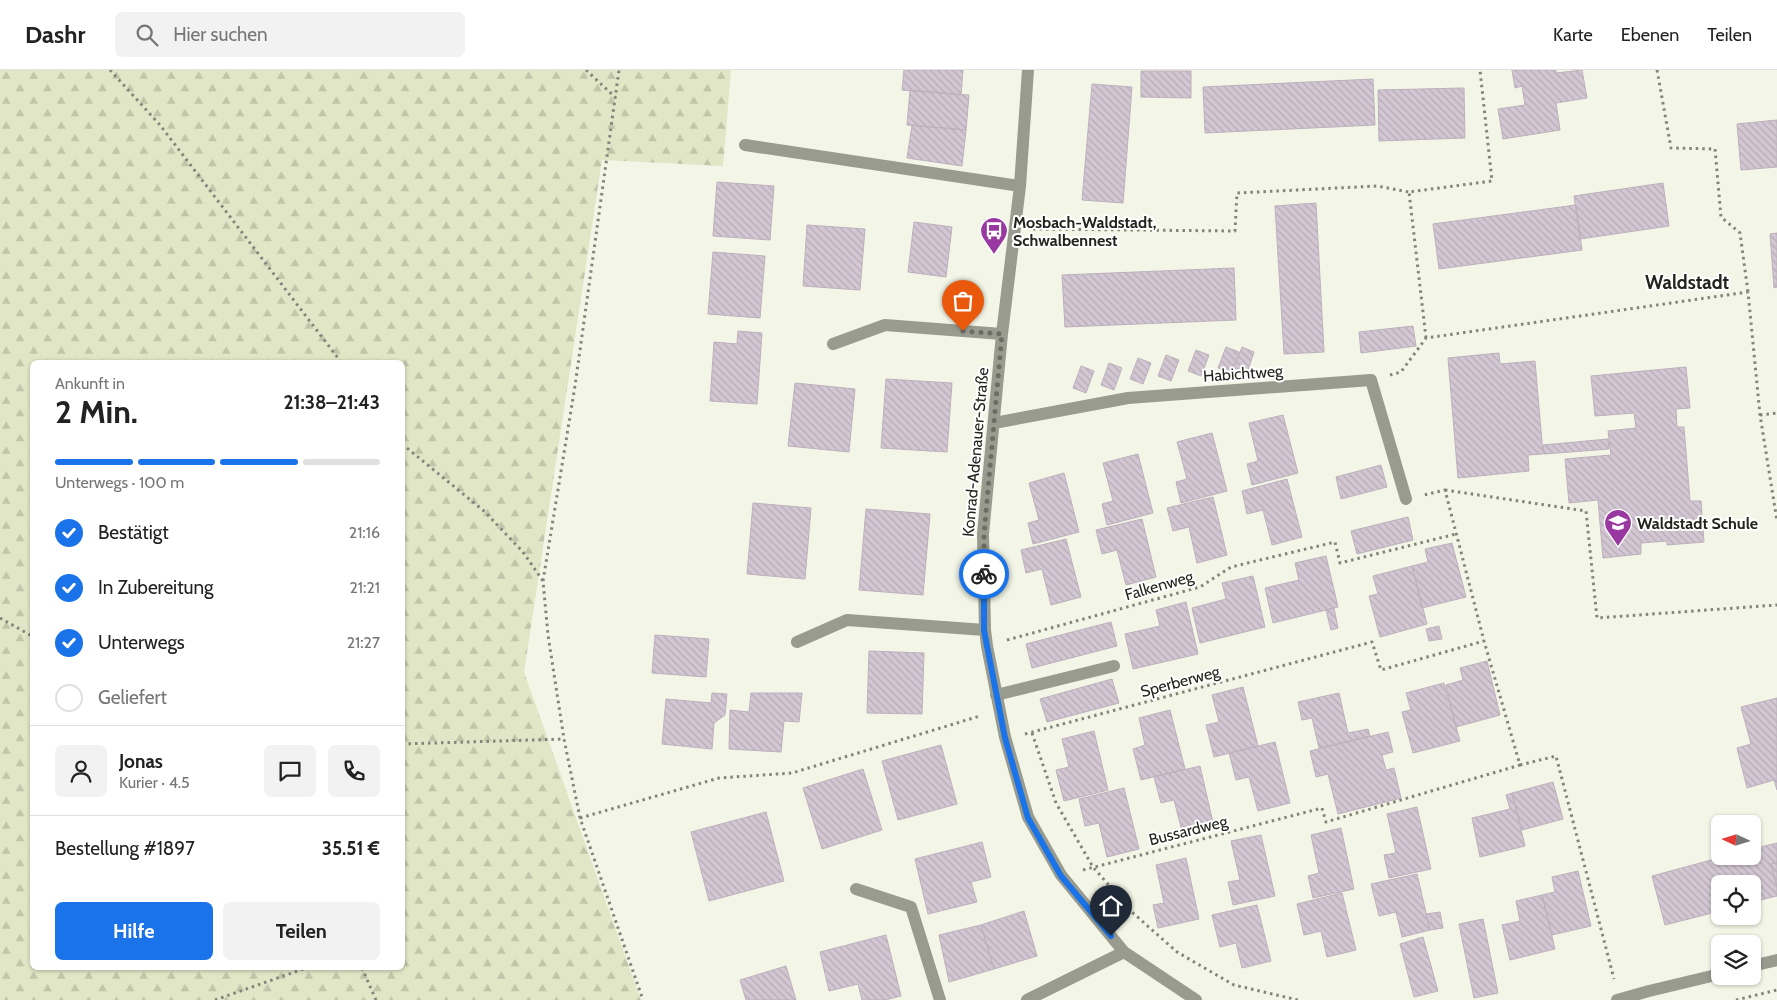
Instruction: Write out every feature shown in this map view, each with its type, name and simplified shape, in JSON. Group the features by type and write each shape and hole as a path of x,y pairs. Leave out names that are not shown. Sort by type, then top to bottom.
{"street":[{"name":"Konrad-Adenauer-Straße","path":"1028,70 1020,186 1002,334 984,534 984,630 1005,738 1028,818 1061,876 1124,952 1196,1000"},
{"path":"745,145 1020,186"},
{"path":"833,344 885,325 1002,334"},
{"path":"1371,380 1406,499"},
{"name":"Habichtweg","path":"994,423 1128,398 1371,380"},
{"path":"797,642 847,620 984,630"},
{"path":"996,694 1114,666"},
{"path":"856,889 911,907 940,1000"},
{"path":"1027,1000 1124,952"},
{"path":"1761,964 1777,960"},
{"path":"1618,1000 1711,976"}],"path":[{"path":"110,70 160,125 338,360"},
{"path":"586,70 616,98"},
{"path":"619,70 575,386 544,581 548,636 564,738 580,818 642,1000"},
{"path":"1015,228 1235,232 1237,193 1377,186 1408,192 1492,181 1480,70"},
{"path":"1656,70 1671,148 1714,149 1721,217 1740,233 1760,414 1777,521"},
{"path":"1371,380 1401,372 1426,338 1408,192"},
{"path":"1426,338 1748,292"},
{"path":"1760,414 1777,413"},
{"path":"405,446 484,511 523,552 544,581"},
{"path":"1445,490 1484,641 1520,765 1556,756 1618,1000"},
{"path":"1406,499 1445,490 1586,511 1597,618 1777,605"},
{"name":"Falkenweg","path":"987,646 1200,588 1231,567 1335,542 1340,563 1456,534"},
{"path":"0,618 30,635"},
{"name":"Sperberweg","path":"1005,738 1032,733 1372,642 1381,670 1484,641"},
{"path":"580,818 719,778 792,773 1000,710"},
{"path":"1032,733 1056,803 1092,867 1133,913 1177,952 1234,985 1298,1000"},
{"path":"405,744 564,738"},
{"name":"Bussardweg","path":"1061,876 1322,808 1326,822 1520,765"},
{"path":"215,1000 300,970"},
{"path":"363,970 376,1000"},
{"path":"1736,1000 1777,990"}],"green space":[{"path":"0,70 731,70 723,166 602,160 524,672 641,1000 0,1000"}],"building":[{"path":"904,70 963,70 961,95 902,90"},
{"path":"1512,70 1556,70 1556,73 1582,70 1587,98 1556,103 1560,130 1503,139 1498,109 1525,105 1522,86 1515,88"},
{"path":"1141,71 1191,71 1191,98 1141,97"},
{"path":"1373,79 1375,125 1205,133 1203,87"},
{"path":"1092,84 1132,87 1123,203 1082,200"},
{"path":"1464,88 1465,138 1379,141 1378,90"},
{"path":"910,90 969,95 966,130 907,125"},
{"path":"1777,120 1777,167 1741,170 1737,124"},
{"path":"912,125 966,130 962,166 907,158"},
{"path":"717,182 774,186 770,240 713,236"},
{"path":"1663,183 1669,226 1580,239 1574,196"},
{"path":"1316,203 1324,352 1284,354 1275,206"},
{"path":"1576,205 1582,250 1439,269 1433,224"},
{"path":"914,222 952,227 946,277 908,272"},
{"path":"807,225 865,229 860,290 803,286"},
{"path":"1777,233 1777,287 1774,288 1770,234"},
{"path":"713,252 765,256 760,318 708,314"},
{"path":"1234,268 1236,320 1065,327 1062,275"},
{"path":"1413,326 1416,346 1361,353 1359,332"},
{"path":"738,331 762,333 757,404 710,401 714,342 737,344"},
{"path":"1226,347 1239,352 1231,373 1218,368"},
{"path":"1242,347 1254,352 1247,373 1234,368"},
{"path":"1196,350 1209,355 1201,376 1188,371"},
{"path":"1499,353 1500,364 1535,361 1543,454 1528,455 1529,471 1458,478 1448,358"},
{"path":"1166,355 1179,360 1171,381 1158,376"},
{"path":"1138,358 1151,363 1143,384 1130,379"},
{"path":"1109,363 1122,368 1114,390 1101,385"},
{"path":"1081,366 1094,371 1086,393 1073,388"},
{"path":"1686,367 1690,408 1676,409 1677,427 1684,427 1690,501 1701,501 1704,542 1667,545 1667,541 1641,543 1641,554 1603,558 1598,500 1569,503 1565,459 1611,455 1608,431 1636,428 1634,413 1595,416 1591,376"},
{"path":"886,379 952,383 947,452 881,448"},
{"path":"795,383 855,389 849,452 788,446"},
{"path":"1283,415 1298,473 1252,485 1247,464 1258,461 1249,423"},
{"path":"1212,433 1227,491 1181,503 1176,482 1187,479 1177,442"},
{"path":"1608,439 1609,449 1544,454 1543,445"},
{"path":"1138,454 1153,513 1107,525 1102,504 1113,501 1103,463"},
{"path":"1381,465 1387,487 1341,499 1336,477"},
{"path":"1064,473 1079,532 1033,544 1028,523 1039,520 1029,483"},
{"path":"1287,479 1302,537 1272,545 1263,510 1247,514 1242,491"},
{"path":"1213,497 1227,555 1197,563 1189,527 1173,531 1167,508"},
{"path":"753,503 811,508 805,579 747,574"},
{"path":"866,509 930,514 923,595 859,590"},
{"path":"1408,517 1413,540 1357,554 1351,531"},
{"path":"1142,519 1156,577 1126,585 1117,550 1102,554 1096,530"},
{"path":"1066,539 1081,597 1051,605 1042,569 1026,573 1021,550"},
{"path":"1452,543 1466,597 1422,608 1412,566 1428,562 1425,549"},
{"path":"1326,556 1338,607 1273,623 1265,588 1299,580 1295,563"},
{"path":"1412,566 1427,624 1380,637 1369,596 1378,594 1373,576"},
{"path":"1253,576 1265,627 1200,643 1192,608 1226,599 1222,583"},
{"path":"1186,602 1198,654 1133,669 1125,634 1160,626 1156,610"},
{"path":"1334,608 1338,628 1331,630 1326,610"},
{"path":"1111,622 1117,646 1032,668 1026,644"},
{"path":"1439,626 1442,639 1429,641 1426,629"},
{"path":"655,635 709,639 706,677 652,673"},
{"path":"869,651 924,653 922,714 867,713"},
{"path":"1487,661 1500,715 1456,727 1446,685 1463,680 1460,668"},
{"path":"1112,679 1119,703 1047,722 1040,699"},
{"path":"1444,683 1460,741 1413,753 1402,712 1411,710 1406,693"},
{"path":"1243,687 1258,746 1214,757 1206,725 1219,722 1212,695"},
{"path":"712,693 727,694 725,715 714,723 712,749 662,744 666,699 711,703"},
{"path":"751,693 802,693 799,722 784,721 781,752 729,749 730,710 749,712"},
{"path":"1339,693 1348,733 1368,729 1370,736 1319,748 1312,718 1302,720 1298,702"},
{"path":"1777,698 1777,790 1774,780 1747,788 1737,748 1751,744 1741,707"},
{"path":"1170,710 1185,769 1141,780 1133,749 1145,745 1139,718"},
{"path":"1094,731 1108,790 1064,801 1056,770 1069,767 1062,739"},
{"path":"1388,732 1393,752 1382,755 1386,770 1394,768 1401,798 1338,814 1328,774 1316,777 1310,751"},
{"path":"1275,742 1290,803 1258,811 1249,777 1236,780 1229,753"},
{"path":"941,745 957,804 898,820 882,761"},
{"path":"1200,766 1214,827 1183,835 1174,800 1161,803 1154,777"},
{"path":"863,769 882,830 822,849 803,788"},
{"path":"1553,782 1563,819 1522,830 1512,793"},
{"path":"1124,788 1139,849 1107,857 1099,823 1085,826 1079,799"},
{"path":"1512,793 1525,846 1480,857 1472,818 1510,809 1506,795"},
{"path":"1417,807 1431,869 1389,878 1384,855 1396,853 1387,814"},
{"path":"766,812 784,881 709,901 691,832"},
{"path":"1341,828 1354,889 1313,898 1308,876 1319,873 1311,835"},
{"path":"1261,835 1275,896 1233,905 1228,882 1240,880 1231,841"},
{"path":"982,842 991,877 971,882 977,902 928,914 915,859"},
{"path":"1777,843 1777,862 1771,864 1777,887 1777,896 1761,900 1761,875 1711,875 1711,913 1665,925 1652,876 1711,860 1711,865 1761,865 1761,847"},
{"path":"1186,858 1199,919 1158,928 1153,905 1164,903 1156,865"},
{"path":"1777,862 1777,887 1771,864"},
{"path":"1578,871 1591,926 1552,935 1542,895 1555,892 1552,877"},
{"path":"1417,874 1430,930 1402,937 1396,912 1379,916 1371,884"},
{"path":"1342,893 1356,950 1327,957 1321,931 1304,935 1297,904"},
{"path":"1542,895 1555,949 1510,960 1502,925 1520,921 1516,901"},
{"path":"1257,905 1271,961 1242,968 1236,943 1220,947 1212,915"},
{"path":"1024,911 1037,956 994,969 981,925"},
{"path":"1440,912 1443,928 1430,930 1426,914"},
{"path":"1483,919 1498,993 1474,998 1459,924"},
{"path":"981,925 994,969 949,982 939,935"},
{"path":"886,935 901,996 885,1000 862,1000 858,984 829,991 820,952"},
{"path":"1423,937 1438,991 1414,997 1400,944"},
{"path":"786,966 796,1000 746,1000 740,980"}],"way so far":[{"path":"963,331 1002,334 984,534 984,574"}],"place":[{"name":"Mosbach-Waldstadt, Schwalbennest","path":"994,255"},
{"name":"Waldstadt Schule","path":"1618,547"}],"district":[{"name":"Waldstadt","path":"1687,282"}],"route":[{"path":"984,574 984,630 1005,738 1028,818 1061,876 1111,936"}]}
